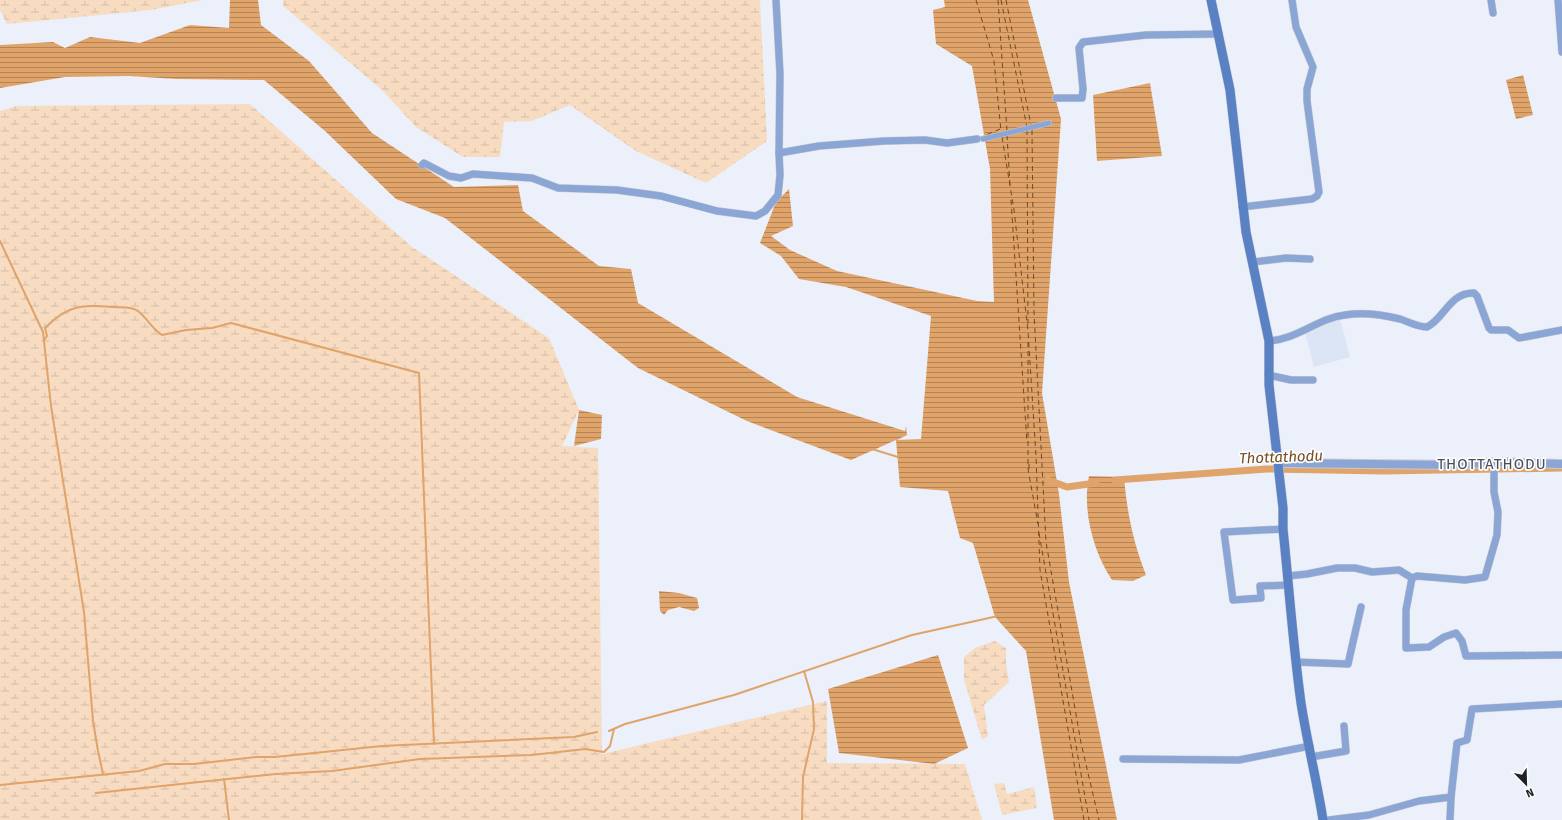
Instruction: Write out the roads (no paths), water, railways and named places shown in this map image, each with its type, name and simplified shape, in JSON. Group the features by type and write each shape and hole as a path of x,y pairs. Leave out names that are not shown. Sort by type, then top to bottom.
{"main road":[{"path":"1211,0 1230,90 1242,208 1270,341 1268,375 1283,508 1283,529 1296,662 1301,704 1319,791 1323,820"}],"street":[{"path":"422,165 424,163 449,176 461,178 473,174 532,178 558,188 617,190 661,196 717,211 756,216 766,211 778,195 780,174 780,74 776,0"},
{"path":"1242,208 1312,199 1317,196 1319,192 1307,89 1313,67 1296,27 1292,0"},
{"path":"1491,0 1493,13"},
{"path":"1558,0 1562,52"},
{"path":"1056,98 1082,98 1083,89 1079,48 1083,42 1146,35 1219,34"},
{"path":"779,153 819,146 884,141 925,140 947,143 980,139 1049,123"},
{"path":"1253,262 1286,258 1310,259"},
{"path":"1270,341 1292,337 1326,320 1345,315 1380,315 1427,327 1431,325 1448,304 1469,293 1474,293 1477,296 1489,328 1492,330 1508,330 1519,338 1562,330"},
{"path":"1268,375 1291,380 1313,380"},
{"path":"1278,467 1494,466 1562,464"},
{"path":"1412,578 1417,576 1466,580 1485,577 1497,535 1498,512 1494,492 1494,466"},
{"path":"1283,529 1224,532 1233,600 1261,598 1260,586 1288,581 1337,568 1355,568 1372,572 1399,570 1412,578"},
{"path":"1412,578 1406,610 1406,648 1429,646 1444,637 1456,633 1462,641 1466,656 1562,655"},
{"path":"1296,662 1348,664 1361,607"},
{"path":"1450,820 1457,743 1467,740 1472,709 1562,704"},
{"path":"1312,757 1346,751 1344,726"},
{"path":"1124,759 1239,760 1310,746"},
{"path":"1330,820 1369,815 1419,802 1451,797"}],"waterway":[{"path":"0,241 43,332 51,406 84,612 93,721 103,774"},
{"path":"44,340 47,336 45,328 61,314 69,310 84,306 132,308 138,311 155,330 162,335 186,330 212,328 231,323 419,373 434,744"},
{"path":"872,449 898,457"},
{"name":"Thottathodu","path":"1115,480 1267,469 1384,471 1562,468"},
{"name":"Thottathodu","path":"1048,480 1067,487 1096,483"},
{"path":"609,731 625,724 734,695 912,635 998,616"},
{"path":"802,820 803,777 814,729 813,702 804,671"},
{"path":"96,793 276,774 332,771 420,759 532,755 585,749 604,752 610,746 614,729"},
{"path":"0,785 139,771 165,764 194,764 382,746 574,737 597,732"},
{"path":"224,779 229,820"}],"district":[{"name":"THOTTATHODU","path":"1492,464"}]}
